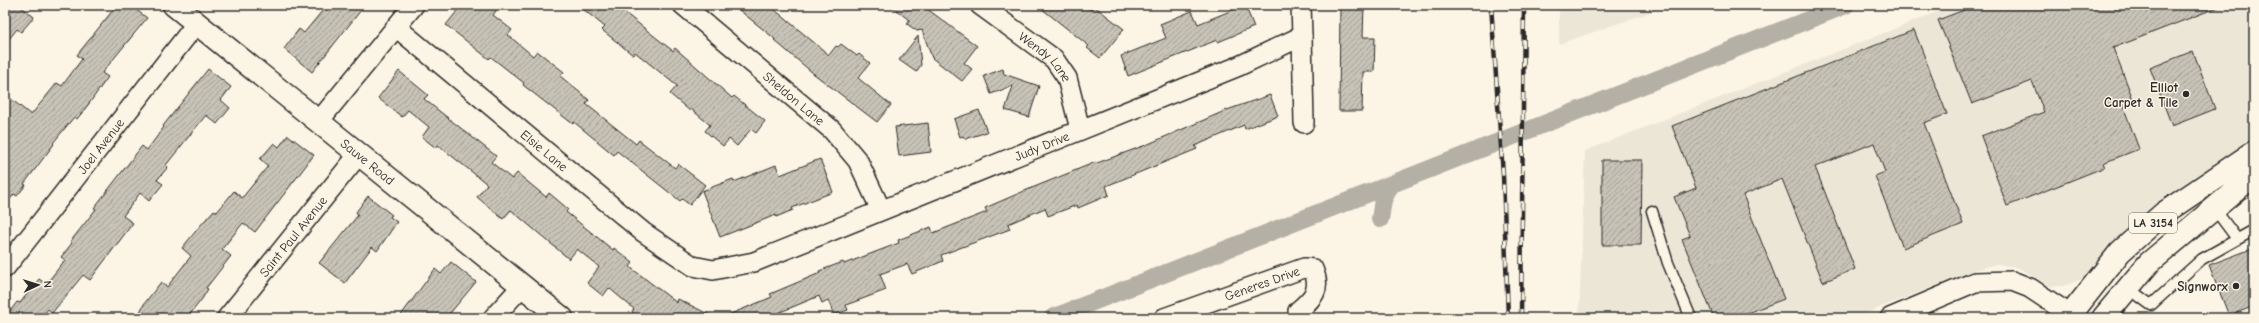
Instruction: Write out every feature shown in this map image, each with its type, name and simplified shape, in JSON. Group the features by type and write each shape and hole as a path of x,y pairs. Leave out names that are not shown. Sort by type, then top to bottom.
{"street":[{"name":"Sauve Road","path":"174,5 562,318"},
{"path":"319,121 414,5"},
{"name":"Sheldon Lane","path":"683,5 832,130 858,161 881,210"},
{"name":"Wendy Lane","path":"980,5 1054,59 1067,78 1080,129"},
{"path":"1298,8 1302,36 1304,124"},
{"name":"Joel Avenue","path":"5,268 196,24"},
{"name":"Elsie Lane","path":"396,27 643,232 693,266 697,266"},
{"name":"Judy Drive","path":"697,266 713,270 754,262 1239,66 1302,36"},
{"name":"LA 3154","path":"2071,317 2120,252 2164,213 2254,152"},
{"name":"Saint Paul Avenue","path":"227,318 359,154"},
{"name":"LA 3154","path":"2103,318 2149,263 2254,175"},
{"name":"Generes Drive","path":"1164,318 1304,268 1313,269 1318,280 1313,297 1298,311"},
{"path":"1890,318 1975,282 2012,281 2030,288 2071,317"},
{"path":"494,318 523,285"}],"lane":[{"path":"2214,208 2237,239"},
{"path":"1652,211 1668,263 1691,318"},
{"path":"2128,288 2151,304 2202,259 2254,230"}],"shaded area":[{"path":"1559,5 1671,5 1559,44"},
{"path":"1955,5 2254,5 2254,137 2184,184 2080,280 2063,286 2050,286 2017,267 1997,264 1975,270 1854,318 1579,318 1585,151"}],"building":[{"path":"5,5 19,5 34,17 21,32 17,29 5,44"},
{"path":"117,5 130,5 147,18 102,73 108,77 88,105 77,119 74,117 53,143 54,144 24,184 26,185 17,196 14,194 5,206 5,94 31,115 57,83 62,86 82,59 77,55"},
{"path":"327,5 365,5 312,72 284,49 299,29 304,33"},
{"path":"462,5 500,5 493,15 512,30 508,35 533,56 537,51 564,72 560,76 589,100 586,104 636,144 639,140 675,168 678,164 705,185 690,205 682,199 680,201 617,151 614,155 574,122 573,124 523,85 524,83 491,57 489,59 446,25"},
{"path":"578,5 615,5 673,51 675,48 732,98 734,96 765,121 756,133 751,129 737,146 729,139 723,146 705,131 710,125 670,94 677,86 635,52 633,55 602,30 605,27"},
{"path":"733,5 769,5 829,55 836,46 838,47 841,44 857,56 859,54 870,63 858,78 891,105 877,122 814,74 774,40 775,39"},
{"path":"890,5 922,5 977,46 964,63 972,69 962,81 932,58 922,30 917,31 907,24 909,20"},
{"path":"1037,5 1084,5 1091,10 1094,6 1124,29 1100,58 1087,48 1089,46"},
{"path":"1245,5 1254,27 1218,42 1217,40 1128,76 1121,56 1166,38 1160,24 1192,11 1198,24"},
{"path":"1340,5 1364,5 1363,37 1375,37 1374,72 1363,72 1362,111 1339,111"},
{"path":"1977,5 2221,6 2113,48 2133,99 2122,103 2139,149 2103,163 2105,167 2007,206 1981,136 2044,112 2032,81 1972,104 1938,20"},
{"path":"1914,30 1947,114 1924,123 1963,224 1903,248 1875,176 1885,172 1874,143 1815,167 1855,269 1823,282 1782,179 1743,195 1784,299 1734,318 1714,318 1682,239 1690,236 1674,197 1696,188 1672,126"},
{"path":"918,36 921,65 916,72 899,60"},
{"path":"2193,51 2215,109 2172,126 2150,68"},
{"path":"208,69 231,87 221,100 230,108 217,124 206,115 166,165 168,167 157,180 163,184 149,201 140,193 123,216 133,223 90,280 83,275 52,313 48,309 41,318 5,318 17,302 20,303 39,279 46,284 65,260 61,257 72,243 70,242 96,209 94,208 142,146 147,150 164,127 163,126"},
{"path":"1003,69 1004,74 1039,86 1029,117 1005,110 1013,86 991,94 984,76"},
{"path":"399,71 428,95 424,99 496,156 491,162 512,179 517,173 546,197 549,193 568,209 566,212 613,250 614,248 633,263 630,267 677,303 678,299 716,318 639,318 632,312 634,309 609,288 603,296 587,283 599,267 577,249 569,259 511,210 503,219 477,197 487,184 438,145 436,148 422,137 429,127 408,110 402,117 378,98"},
{"path":"1270,95 1278,116 1245,129 1244,125 1195,146 1197,149 1106,186 1109,195 1078,208 1077,205 1048,216 1045,208 1008,224 1010,229 941,255 943,261 912,274 907,264 880,274 886,290 846,305 848,310 834,315 828,300 822,303 819,296 766,318 721,318 772,297 770,294 820,273 819,271 843,262 844,264 899,243 898,240 931,227 933,233 987,212 985,208 1022,192 1096,162 1097,163 1146,145 1227,110"},
{"path":"979,110 987,132 965,139 963,136 960,137 954,119"},
{"path":"928,123 931,152 899,156 895,127"},
{"path":"288,135 314,155 255,232 243,223 222,249 231,256 206,288 208,289 202,299 187,318 137,318 144,304 161,282 167,287 191,256 182,248 200,226 214,210 217,212 234,191 242,198 268,166 260,159 274,143 279,147"},
{"path":"820,159 833,192 792,208 793,210 776,217 776,215 720,237 702,191 733,179 734,182 776,165 780,175"},
{"path":"1602,160 1642,160 1641,245 1602,245"},
{"path":"368,196 392,215 390,217 397,222 377,251 372,247 345,283 319,263 358,215 356,212"},
{"name":"Signworx","path":"2254,248 2254,306 2229,316 2209,265"},
{"path":"451,262 476,282 446,318 399,318 435,269 441,274"}],"waterway":[{"path":"1052,318 1846,5"},
{"path":"1380,219 1383,200 1391,184"}],"railway":[{"path":"1491,5 1503,175 1508,318"},
{"path":"1521,318 1524,5"}],"place":[{"name":"Elliot Carpet & Tile","path":"2186,94"},
{"name":"Signworx","path":"2236,286"}]}
